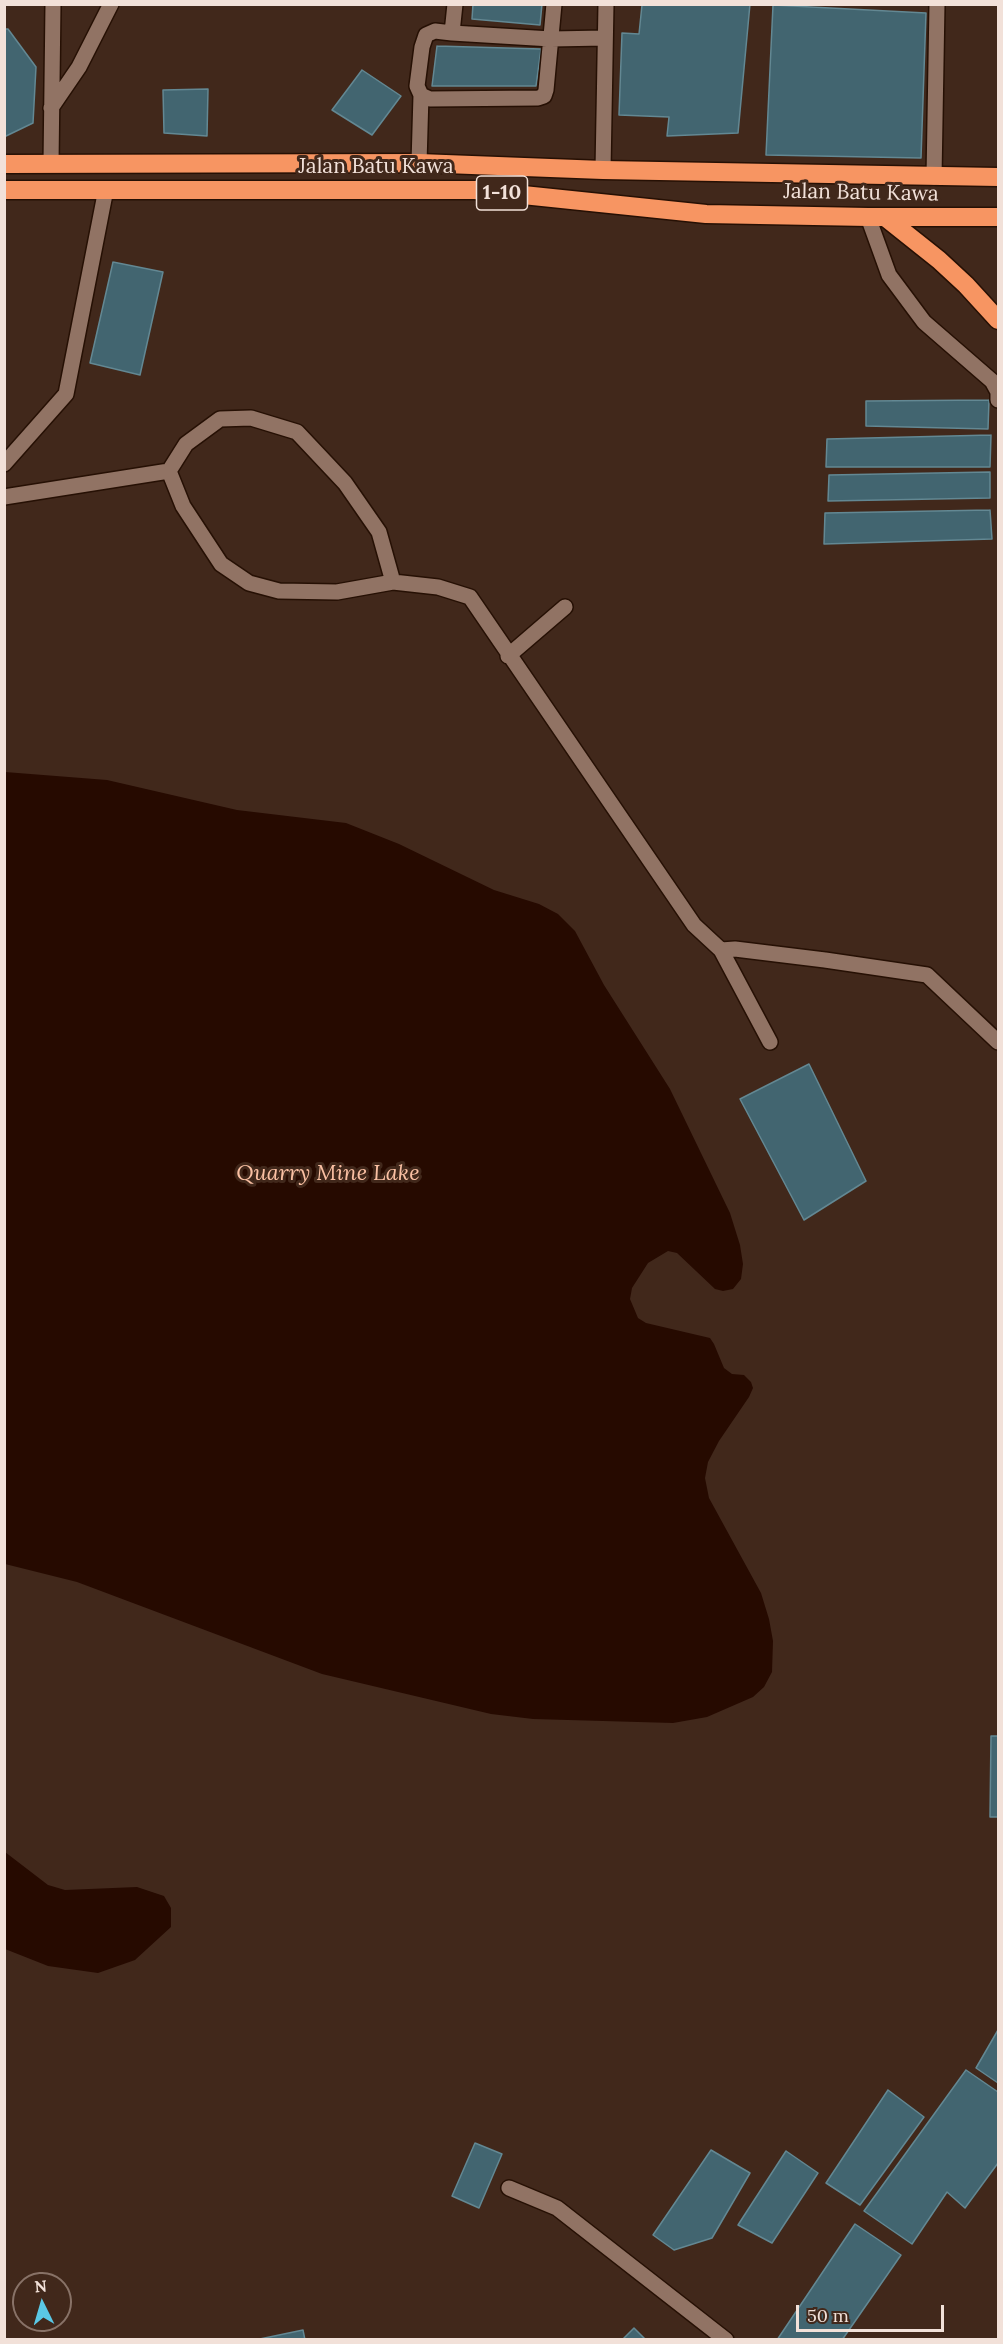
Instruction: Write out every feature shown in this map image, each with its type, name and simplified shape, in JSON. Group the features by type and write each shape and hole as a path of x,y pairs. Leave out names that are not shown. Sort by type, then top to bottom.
{"highway":[{"name":"Jalan Batu Kawa","path":"4,164 419,163 603,170 999,177"},
{"name":"Jalan Batu Kawa","path":"4,190 475,190 706,213 999,217"},
{"path":"876,217 939,260 999,320"}],"street":[{"path":"51,164 53,4"},
{"path":"51,109 78,67 111,4"},
{"path":"452,33 455,4"},
{"path":"421,95 430,99 538,98 544,96 554,4"},
{"path":"603,170 606,4"},
{"path":"934,177 937,4"},
{"path":"419,163 421,95 417,86 422,47 426,35 435,31 551,39 604,38"},
{"path":"4,464 66,394 106,189"},
{"path":"876,217 889,275 924,322 992,381 998,392 999,400"},
{"path":"4,497 169,471 186,444 220,419 251,418 297,432 345,483 379,532 393,582"},
{"path":"169,471 183,506 221,564 249,583 279,591 337,592 393,582 438,587 470,597 694,926 721,950 770,1042"},
{"path":"508,656 566,607"},
{"path":"721,950 735,949 927,975 999,1042"},
{"path":"509,2188 557,2208 726,2340"}],"water":[{"name":"Quarry Mine Lake","path":"5,772 107,780 237,810 346,823 399,844 494,890 539,904 558,914 575,931 604,985 670,1089 730,1213 740,1245 743,1264 741,1279 733,1289 723,1291 715,1289 677,1253 668,1251 648,1263 632,1288 630,1299 638,1318 646,1323 710,1338 724,1368 732,1374 744,1375 753,1388 719,1441 708,1462 705,1478 709,1498 761,1593 769,1619 773,1641 772,1672 764,1687 753,1697 707,1717 673,1723 533,1719 491,1714 322,1674 77,1582 5,1564"},
{"path":"5,1852 48,1885 65,1890 137,1887 164,1896 171,1908 171,1927 135,1960 98,1973 48,1966 5,1949"}],"building":[{"path":"473,4 542,4 540,25 472,19"},
{"path":"639,4 750,4 738,133 667,136 669,117 619,115 622,33 639,34 642,5"},
{"path":"773,5 926,13 921,158 766,155"},
{"path":"4,29 8,29 36,67 33,123 4,137"},
{"path":"437,46 541,49 536,86 432,86"},
{"path":"362,70 401,96 372,135 332,110"},
{"path":"208,89 207,136 164,133 163,90"},
{"path":"113,262 163,272 140,375 90,363"},
{"path":"989,400 988,429 866,426 866,401"},
{"path":"991,435 990,467 826,467 827,439"},
{"path":"990,472 990,498 828,501 829,475"},
{"path":"990,510 992,539 824,544 825,513"},
{"path":"809,1064 866,1181 804,1220 740,1099"},
{"path":"991,1736 998,1736 998,1817 990,1817"},
{"path":"998,2030 998,2083 976,2068"},
{"path":"966,2070 998,2092 998,2163 965,2208 947,2192 912,2244 864,2211"},
{"path":"888,2090 924,2117 860,2205 826,2183"},
{"path":"475,2143 502,2154 479,2208 452,2196"},
{"path":"711,2150 750,2173 712,2238 674,2250 653,2235"},
{"path":"786,2151 818,2173 772,2243 738,2225"},
{"path":"855,2224 901,2255 842,2340 777,2340"},
{"path":"634,2328 646,2340 622,2340"},
{"path":"303,2330 305,2340 255,2340"}]}
